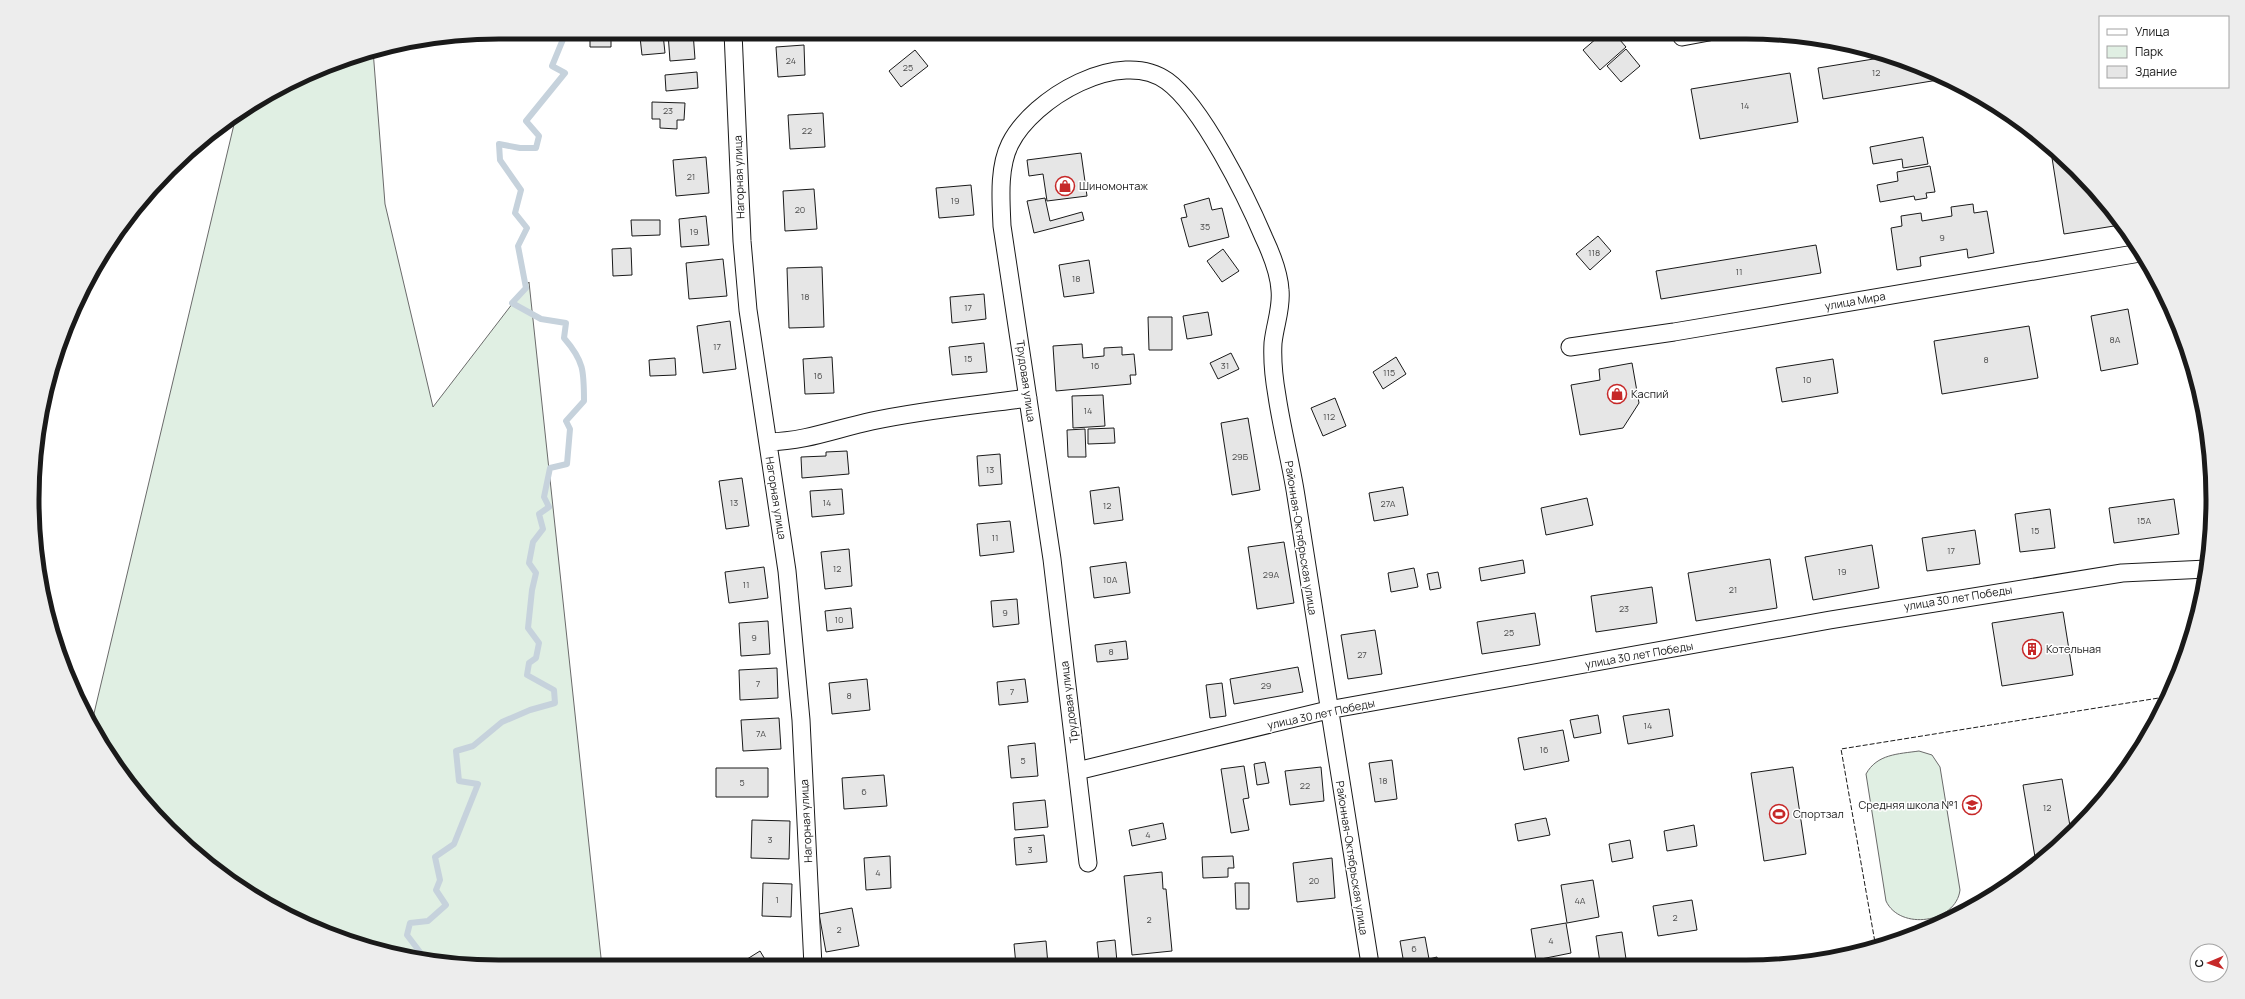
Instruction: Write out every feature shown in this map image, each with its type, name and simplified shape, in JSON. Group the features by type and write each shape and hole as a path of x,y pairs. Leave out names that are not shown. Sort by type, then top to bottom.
{"street":[{"name":"Нагорная улица","path":"733,39 742,241 748,310 787,570 801,720 813,960"},
{"name":"Трудовая улица","path":"1088,863 1052,559 1002,226 1001,201 1006,156 1013,140 1029,118 1060,94 1094,76 1113,70 1148,73 1164,78 1189,103 1204,127"},
{"name":"Районная-Октябрьская улица","path":"1204,127 1251,210 1277,268 1281,306 1273,342 1273,365 1296,493 1328,710 1369,960"},
{"name":"улица Мира","path":"1570,347 1674,332 2134,254"},
{"path":"768,442 794,442 871,421 918,412 1028,398"},
{"name":"улица 30 лет Победы","path":"1076,771 1328,710 1830,620 2122,572 2200,570"}],"green space":[{"path":"374,57 385,204 433,407 529,282 601,960 500,960 439,956 410,951 351,936 296,913 269,898 219,865 174,825 134,780 93,716 234,124 269,101 296,86 351,63"},
{"path":"1919,751 1932,755 1940,767 1960,890 1956,901 1949,910 1939,916 1927,919 1903,917 1893,910 1886,901 1866,774 1876,762 1882,759 1896,754"}],"building":[{"path":"590,39 611,39 611,47 590,47"},
{"path":"640,39 664,39 665,53 642,55"},
{"path":"668,39 694,39 695,59 670,61"},
{"path":"1596,39 1619,39 1626,47 1600,70 1583,50"},
{"path":"804,45 805,75 778,77 776,47"},
{"path":"1626,49 1640,66 1621,82 1607,66"},
{"path":"915,50 928,66 901,87 889,71"},
{"path":"1877,58 1894,63 1936,80 1823,99 1818,68"},
{"path":"697,72 698,88 666,91 665,75"},
{"path":"1790,73 1798,122 1700,139 1691,89"},
{"path":"652,102 685,103 684,120 677,120 677,129 660,128 660,119 652,119"},
{"path":"823,113 825,147 790,149 788,115"},
{"path":"1923,137 1928,164 1903,168 1902,159 1873,164 1870,147"},
{"name":"Шиномонтаж","path":"1081,153 1087,196 1047,201 1043,174 1029,176 1027,160"},
{"path":"2052,156 2092,196 2111,219 2114,226 2064,234"},
{"path":"706,157 709,193 676,196 673,160"},
{"path":"1930,166 1935,192 1926,193 1927,198 1915,200 1914,196 1880,202 1877,185 1898,181 1897,172"},
{"path":"971,185 974,215 939,218 936,188"},
{"path":"814,189 817,229 785,231 783,191"},
{"path":"1045,198 1050,221 1082,212 1084,220 1034,233 1027,201"},
{"path":"1209,198 1212,210 1222,208 1229,237 1189,247 1181,218 1187,217 1184,205"},
{"path":"1973,204 1974,213 1987,211 1994,253 1968,258 1967,249 1920,257 1921,266 1897,270 1891,228 1902,226 1901,216 1921,213 1922,221 1952,216 1951,207"},
{"path":"706,216 709,245 681,247 679,219"},
{"path":"631,220 660,220 660,235 632,236"},
{"path":"1598,236 1611,251 1590,270 1576,254"},
{"path":"1816,245 1821,273 1661,299 1656,271"},
{"path":"631,248 632,275 613,276 612,249"},
{"path":"1223,249 1239,271 1222,282 1207,261"},
{"path":"723,259 727,296 689,299 686,263"},
{"path":"1089,260 1094,293 1064,297 1059,265"},
{"path":"822,267 824,327 789,328 787,268"},
{"path":"984,294 986,319 952,323 950,297"},
{"path":"2128,309 2138,364 2101,371 2091,316"},
{"path":"1208,312 1212,335 1187,339 1183,316"},
{"path":"1148,317 1172,317 1172,350 1149,350"},
{"path":"730,321 736,369 703,373 697,326"},
{"path":"2029,326 2038,378 1942,394 1934,341"},
{"path":"984,343 987,372 952,375 949,347"},
{"path":"1082,344 1083,358 1104,356 1104,348 1122,347 1122,355 1134,354 1136,375 1130,375 1131,384 1056,391 1053,346"},
{"path":"1231,353 1239,369 1218,379 1210,363"},
{"path":"832,357 834,393 805,394 803,359"},
{"path":"1396,357 1406,374 1383,389 1373,372"},
{"path":"675,358 676,375 650,376 649,360"},
{"path":"1833,359 1838,393 1782,402 1776,368"},
{"path":"1632,363 1639,403 1623,428 1580,435 1571,385 1600,380 1599,369"},
{"path":"1103,395 1105,426 1073,428 1072,396"},
{"path":"1335,398 1346,426 1323,436 1311,408"},
{"path":"1248,418 1260,490 1232,495 1221,423"},
{"path":"1114,428 1115,443 1088,444 1088,429"},
{"path":"1085,429 1086,457 1068,457 1067,430"},
{"path":"847,451 849,474 802,478 801,457 826,456 826,452"},
{"path":"1000,454 1002,484 979,486 977,456"},
{"path":"742,478 749,526 726,529 719,481"},
{"path":"1119,487 1123,520 1094,524 1090,491"},
{"path":"1403,487 1408,515 1374,521 1369,493"},
{"path":"842,489 844,514 812,517 810,491"},
{"path":"1587,498 1593,525 1546,535 1541,508"},
{"path":"2174,499 2179,534 2114,543 2109,508"},
{"path":"2050,509 2055,548 2020,552 2015,514"},
{"path":"1010,521 1014,552 980,556 977,524"},
{"path":"1975,530 1980,564 1927,571 1922,538"},
{"path":"1284,542 1294,603 1257,609 1248,547"},
{"path":"1872,545 1879,588 1813,600 1805,557"},
{"path":"849,549 852,586 825,589 821,552"},
{"path":"1770,559 1777,608 1696,621 1688,573"},
{"path":"1523,560 1525,573 1481,581 1479,568"},
{"path":"1126,562 1130,593 1094,598 1090,567"},
{"path":"764,567 768,598 729,603 725,572"},
{"path":"1414,568 1418,587 1391,592 1388,573"},
{"path":"1438,572 1441,588 1430,590 1427,574"},
{"path":"1652,587 1657,623 1596,632 1591,596"},
{"path":"1017,599 1019,624 993,627 991,601"},
{"path":"851,608 853,628 827,631 825,611"},
{"name":"Котельная","path":"2063,612 2073,675 2002,686 1992,623"},
{"path":"1535,613 1540,645 1482,654 1477,622"},
{"path":"768,621 770,654 741,656 739,623"},
{"path":"1375,630 1382,674 1348,679 1341,635"},
{"path":"1126,641 1128,659 1097,662 1095,645"},
{"path":"1298,667 1303,692 1234,704 1230,679"},
{"path":"777,668 778,698 740,700 739,670"},
{"path":"867,679 870,710 832,714 829,683"},
{"path":"1025,679 1028,702 999,705 997,682"},
{"path":"1222,683 1226,716 1210,718 1206,685"},
{"path":"1669,709 1673,736 1628,744 1623,716"},
{"path":"1598,715 1601,733 1574,738 1570,720"},
{"path":"779,718 781,749 743,751 741,720"},
{"path":"1563,730 1569,761 1524,770 1518,738"},
{"path":"1035,743 1038,776 1011,778 1008,746"},
{"path":"1392,760 1397,799 1375,802 1369,763"},
{"path":"1265,762 1269,783 1257,785 1254,764"},
{"path":"1244,766 1249,798 1243,799 1249,830 1231,833 1221,769"},
{"path":"1321,767 1324,801 1290,805 1285,771"},
{"name":"Спортзал","path":"1793,767 1806,854 1764,861 1751,773"},
{"path":"716,768 768,768 768,797 716,797"},
{"path":"884,775 887,806 844,809 842,778"},
{"path":"2062,779 2070,826 2035,857 2023,785"},
{"path":"1045,800 1048,827 1015,830 1013,803"},
{"path":"1546,818 1550,835 1518,841 1515,824"},
{"path":"752,820 790,821 789,859 751,858"},
{"path":"1163,823 1166,839 1132,846 1129,830"},
{"path":"1694,825 1697,846 1667,851 1664,831"},
{"path":"1044,835 1047,862 1016,865 1014,838"},
{"path":"1630,840 1633,858 1612,862 1609,844"},
{"path":"890,856 891,888 866,890 864,858"},
{"path":"1233,856 1234,868 1228,868 1228,877 1203,878 1202,857"},
{"path":"1332,858 1335,898 1297,902 1293,863"},
{"path":"1162,872 1163,889 1166,889 1172,951 1132,955 1124,876"},
{"path":"1593,880 1599,917 1567,923 1561,885"},
{"path":"763,883 792,884 791,917 762,916"},
{"path":"1235,883 1249,883 1249,909 1236,909"},
{"path":"1692,900 1697,930 1658,936 1653,906"},
{"path":"852,908 859,946 826,952 819,914"},
{"path":"1566,923 1571,953 1536,960 1531,929"},
{"path":"1622,932 1626,959 1600,960 1596,936"},
{"path":"1425,937 1429,959 1437,957 1437,960 1403,960 1400,941"},
{"path":"1115,940 1117,960 1099,960 1097,942"},
{"path":"1046,941 1048,960 1016,960 1014,944"},
{"path":"760,951 765,960 746,960"}],"waterway":[{"path":"421,953 407,935 410,923 428,921 446,905 436,890 440,880 435,857 454,844 478,784 459,781 456,751 473,746 502,722 530,710 555,703 554,690 527,675 529,663 536,658 539,643 528,628 532,590 536,573 529,563 533,542 543,529 539,514 549,507 544,497 550,468 567,464 570,429 566,421 584,401 584,382 582,367 576,353 564,338 566,323 541,319 512,303 526,288 518,246 527,228 515,213 521,190 500,160 499,144 520,148 536,148 539,136 526,121 565,73 552,66 563,39"}],"fence":[{"path":"1875,941 1841,749 2161,698"}],"place":[{"name":"Шиномонтаж","path":"1065,186"},
{"name":"Каспий","path":"1617,394"},
{"name":"Котельная","path":"2032,649"},
{"name":"Средняя школа №1","path":"1972,805"},
{"name":"Спортзал","path":"1779,814"}]}
